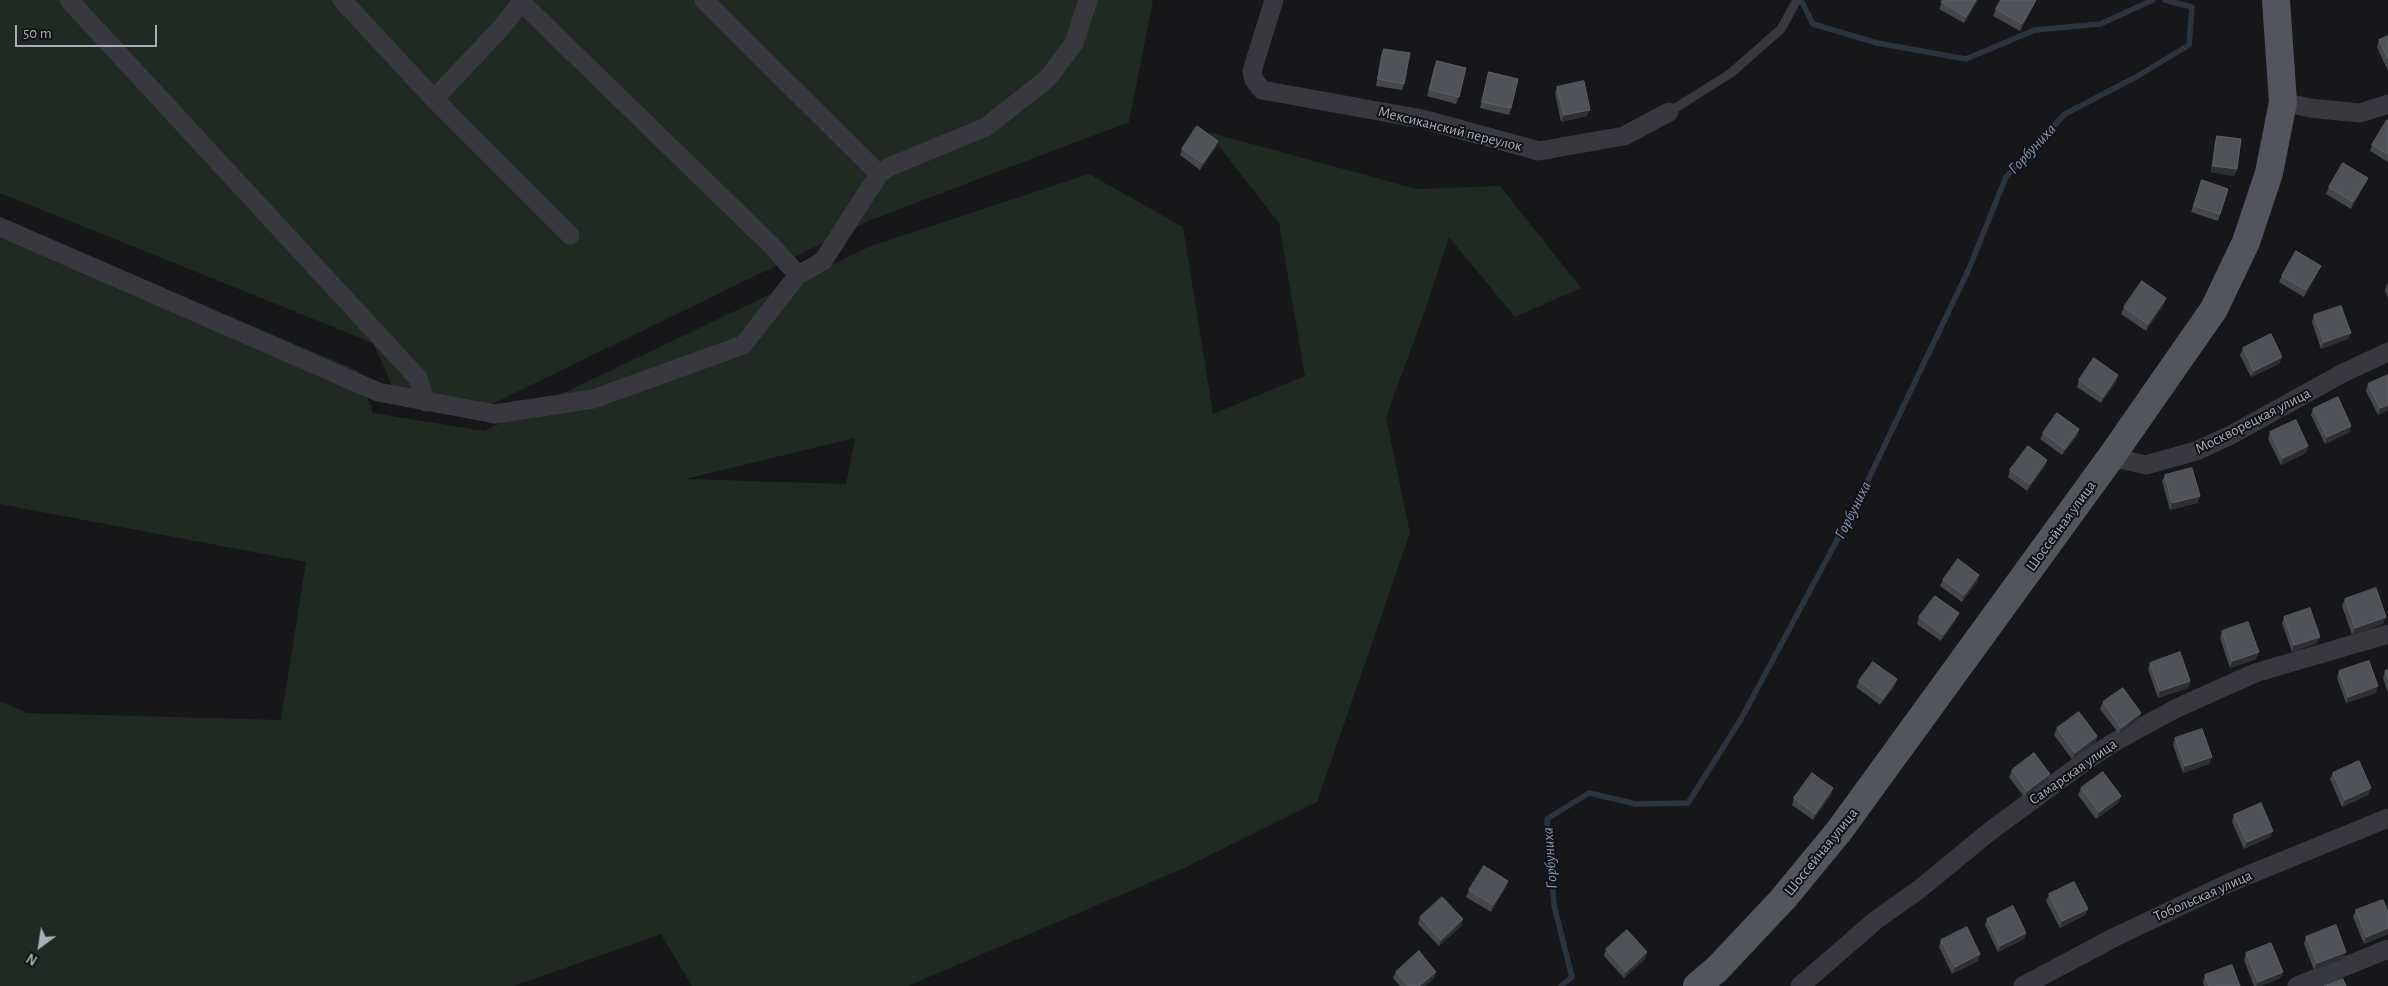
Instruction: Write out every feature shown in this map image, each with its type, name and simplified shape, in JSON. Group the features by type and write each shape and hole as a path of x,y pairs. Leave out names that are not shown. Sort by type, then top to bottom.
{"main road":[{"name":"Шоссейная улица","path":"1697,986 1717,969 1783,899 1839,832 2111,457 2214,309 2246,242 2269,173 2283,102 2276,0"}],"street":[{"path":"69,0 418,378 426,402"},
{"path":"342,0 434,99 570,235"},
{"path":"704,0 879,174"},
{"path":"0,227 378,392 495,414 593,399 743,344 798,275 823,261 879,174 889,167 986,127 1048,78 1074,43 1088,0"},
{"name":"Мексиканский переулок","path":"1274,0 1252,72 1254,80 1262,90 1422,119 1540,151 1624,136 1669,112"},
{"path":"434,99 501,28 521,1 771,245 798,275"},
{"path":"2283,102 2310,108 2360,113 2388,104"},
{"name":"Москворецкая улица","path":"2111,457 2146,465 2196,451 2231,435 2343,373 2388,352"},
{"name":"Самарская улица","path":"1800,986 1876,920 1921,888 1989,832 2084,762 2116,741 2177,708 2255,673 2388,634"},
{"name":"Тобольская улица","path":"2023,986 2115,937 2231,882 2388,818"},
{"path":"2297,986 2388,949"}],"lane":[{"path":"1669,112 1731,73 1753,54 1781,29 1797,0"}],"shaded area":[{"path":"0,0 1153,0 1129,122 868,221 486,407 396,394 373,343 0,193"},
{"path":"1208,132 1417,189 1500,186 1581,288 1515,317 1449,237 1425,311 1386,417 1410,533 1317,802 1184,868 908,986 692,986 661,934 514,986 0,986 0,701 27,713 281,720 306,562 0,504 0,217 358,371 373,413 484,431 871,246 1089,174 1183,227 1213,414 1305,376 1279,223","holes":["855,438 846,484 685,479"]}],"building":[{"path":"1943,0 1976,0 1966,17 1941,2"},
{"path":"2001,0 2036,0 2022,24 1996,9"},
{"path":"2388,36 2388,59 2379,40"},
{"path":"1384,49 1410,53 1404,84 1378,79"},
{"path":"1437,61 1466,68 1459,97 1430,90"},
{"path":"1489,72 1518,79 1511,108 1482,102"},
{"path":"1584,81 1590,110 1564,115 1557,87"},
{"path":"2388,121 2388,154 2372,145"},
{"path":"1197,126 1218,141 1203,163 1182,149"},
{"path":"2217,136 2241,139 2237,169 2213,166"},
{"path":"2343,163 2368,178 2353,202 2329,187"},
{"path":"2202,180 2228,189 2220,214 2194,206"},
{"path":"2296,251 2321,266 2306,290 2282,276"},
{"path":"2142,281 2166,298 2148,324 2124,307"},
{"path":"2341,306 2351,333 2324,342 2314,315"},
{"path":"2271,334 2282,357 2254,371 2243,348"},
{"path":"2094,358 2118,375 2103,397 2079,380"},
{"path":"2388,375 2388,405 2380,408 2368,384"},
{"path":"2338,397 2351,426 2327,437 2313,409"},
{"path":"2057,413 2079,429 2065,449 2043,433"},
{"path":"2296,420 2308,446 2283,458 2270,432"},
{"path":"2028,446 2047,460 2030,484 2010,470"},
{"path":"2192,468 2200,496 2172,503 2165,475"},
{"path":"1958,559 1979,575 1964,595 1943,580"},
{"path":"2376,588 2386,617 2355,628 2345,599"},
{"path":"1935,596 1959,613 1943,635 1919,617"},
{"path":"2310,608 2320,637 2294,645 2284,617"},
{"path":"2248,622 2259,652 2232,661 2222,631"},
{"path":"2180,652 2190,681 2160,691 2150,663"},
{"path":"2369,661 2378,686 2348,697 2339,671"},
{"path":"1873,662 1897,679 1883,699 1859,681"},
{"path":"2123,688 2141,713 2121,728 2103,702"},
{"path":"2079,712 2097,736 2075,753 2057,728"},
{"path":"2202,729 2212,757 2185,766 2175,738"},
{"path":"2034,753 2050,774 2027,791 2012,770"},
{"path":"2359,761 2371,788 2345,800 2333,773"},
{"path":"2103,772 2121,796 2099,812 2081,788"},
{"path":"1812,773 1833,788 1815,814 1794,798"},
{"path":"2261,803 2273,831 2247,842 2234,815"},
{"path":"1484,866 1508,881 1493,905 1469,890"},
{"path":"2074,882 2088,909 2062,921 2049,894"},
{"path":"1442,897 1463,919 1441,940 1420,917"},
{"path":"2383,900 2388,912 2388,928 2366,937 2356,910"},
{"path":"2013,906 2026,933 2000,946 1987,919"},
{"path":"2336,925 2346,952 2317,963 2306,937"},
{"path":"1967,927 1980,954 1955,967 1941,940"},
{"path":"1627,930 1647,952 1626,972 1606,949"},
{"path":"2271,943 2283,972 2258,982 2246,953"},
{"path":"1419,951 1436,972 1419,986 1408,986 1396,972"},
{"path":"2232,965 2240,986 2209,986 2205,975"},
{"path":"2343,979 2346,986 2324,986"}],"waterway":[{"name":"Горбуниха","path":"1801,0 1813,24 1877,43 1966,59 2035,30 2100,24 2153,0"},
{"name":"Горбуниха","path":"1561,986 1572,977 1554,905 1547,819 1589,793 1636,804 1688,803 1741,719 1858,501 1968,271 2006,177 2065,114 2136,77 2189,45 2192,7 2165,0"}]}
